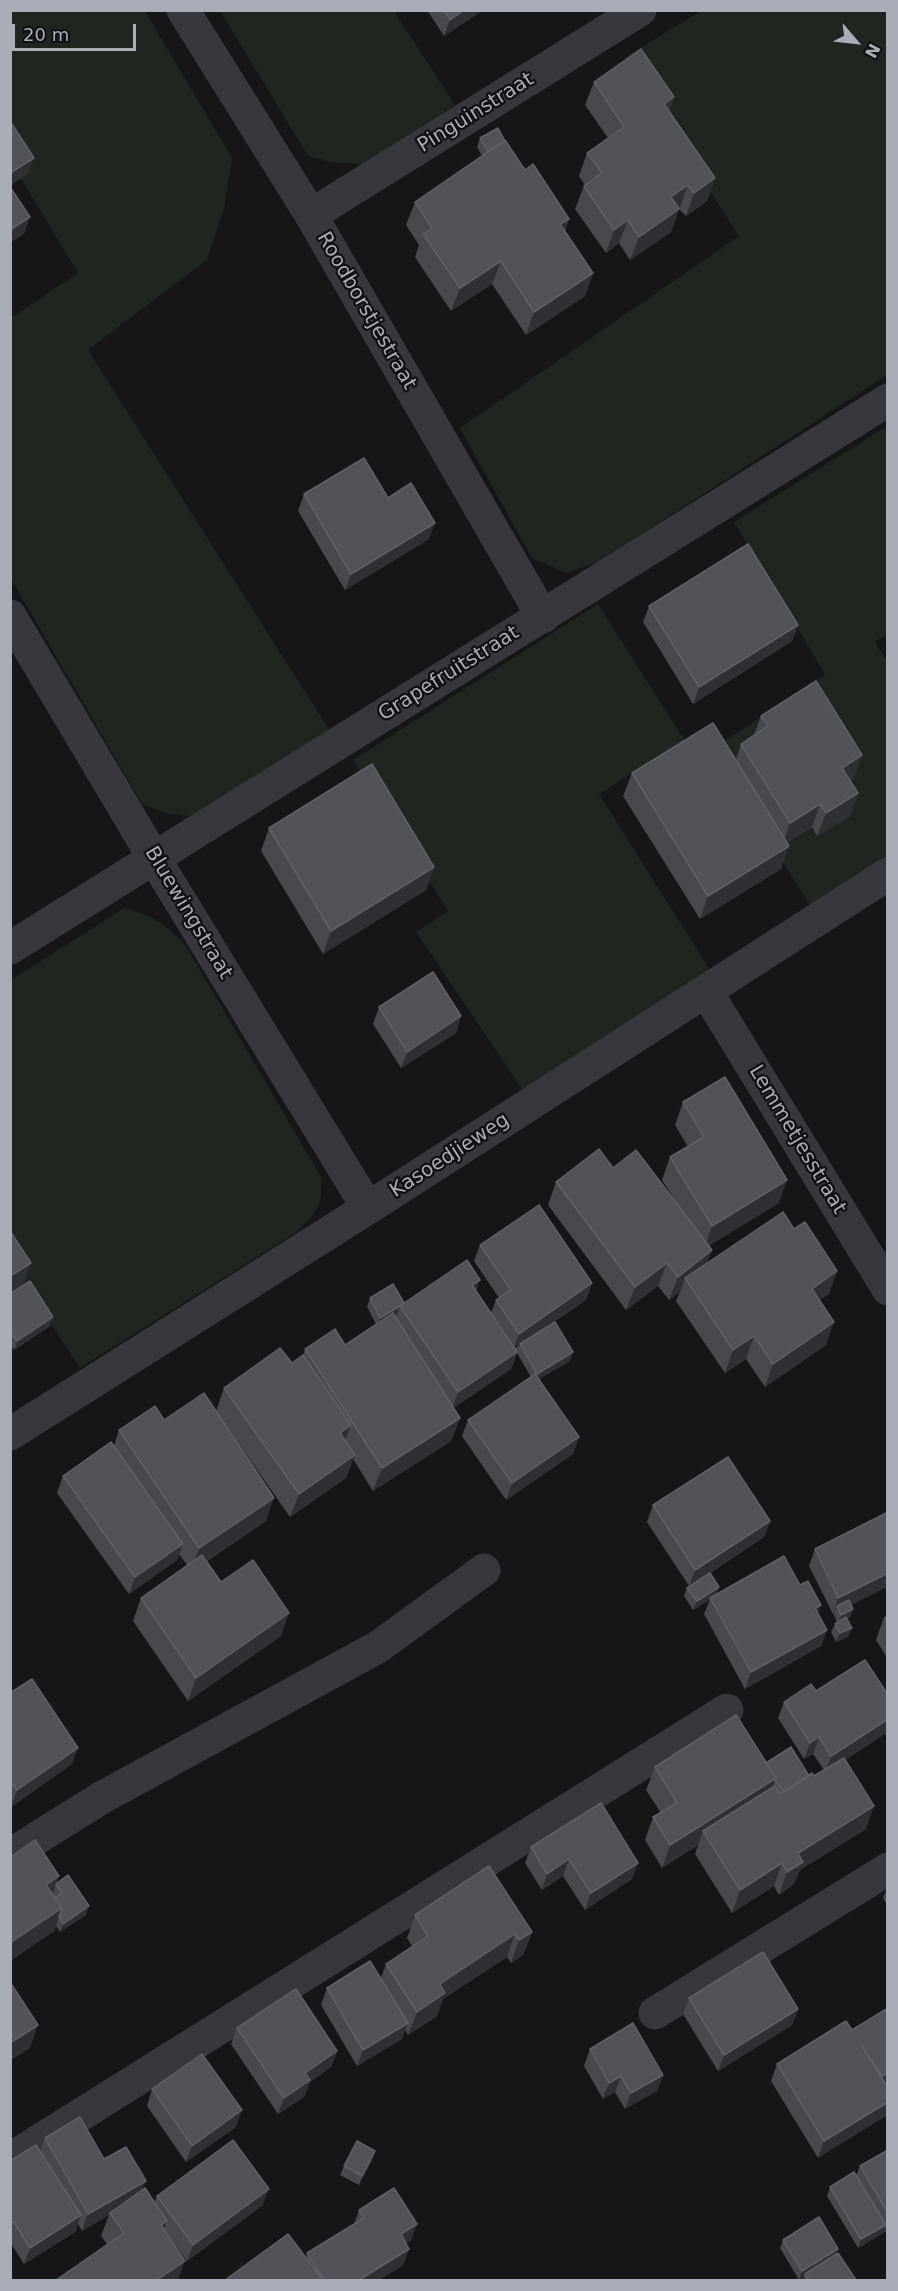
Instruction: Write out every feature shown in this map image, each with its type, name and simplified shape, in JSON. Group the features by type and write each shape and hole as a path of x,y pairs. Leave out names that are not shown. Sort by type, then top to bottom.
{"street":[{"name":"Roodborstjestraat","path":"183,10 311,215 543,617"},
{"name":"Pinguinstraat","path":"311,215 640,10"},
{"name":"Grapefruitstraat","path":"10,948 888,400"},
{"name":"Bluewingstraat","path":"10,616 154,858 368,1208"},
{"name":"Kasoedjieweg","path":"10,1434 368,1208 888,874"},
{"name":"Lemmetjesstraat","path":"706,991 888,1289"},
{"path":"10,1855 101,1798 378,1647 484,1570"},
{"path":"10,2159 727,1710"},
{"path":"656,2013 888,1869"}],"shaded area":[{"path":"11,10 145,11 232,158 224,208 207,260 88,350 330,731 199,817 169,814 142,804 11,579 11,318 78,273 11,162"},
{"path":"220,11 394,11 455,105 364,164 335,163 308,156"},
{"path":"701,11 887,11 887,375 600,561 566,573 532,558 460,428 739,236 624,58"},
{"path":"887,426 887,634 875,642 887,661 887,867 816,914 711,750 825,674 734,522"},
{"path":"598,604 685,741 599,794 712,973 524,1092 416,932 448,911 353,760"},
{"path":"124,908 158,921 186,946 321,1177 321,1196 313,1215 295,1233 80,1368 11,1264 11,980"}],"building":[{"path":"444,10 464,10 450,20"},
{"path":"641,49 674,97 664,104 715,178 694,193 688,185 671,197 679,209 639,237 628,220 614,230 584,186 602,173 587,153 624,127 594,82"},
{"path":"10,121 34,158 10,173"},
{"path":"498,128 505,141 488,152 480,138"},
{"path":"505,140 525,170 533,164 569,219 560,224 593,273 534,312 501,261 460,288 423,234 432,228 415,202"},
{"path":"10,187 30,217 10,230"},
{"path":"364,458 388,498 411,483 435,523 351,574 304,494"},
{"path":"748,544 798,625 699,687 649,606"},
{"path":"816,681 862,755 842,768 858,793 826,813 820,804 790,823 741,744 768,726 761,716"},
{"path":"713,723 789,846 708,896 632,773"},
{"path":"372,764 434,867 331,931 269,828"},
{"path":"433,972 461,1016 407,1052 379,1007"},
{"path":"725,1077 787,1180 712,1226 670,1157 704,1137 683,1102"},
{"path":"599,1149 613,1168 636,1150 712,1250 678,1277 667,1263 635,1287 556,1182"},
{"path":"539,1205 592,1283 519,1334 496,1300 511,1290 480,1245"},
{"path":"783,1212 794,1229 805,1222 837,1271 812,1289 834,1322 773,1364 754,1336 733,1350 685,1278"},
{"path":"10,1231 31,1263 10,1276"},
{"path":"467,1260 480,1280 472,1285 517,1352 458,1392 400,1306"},
{"path":"30,1281 53,1317 17,1341 10,1331 10,1294"},
{"path":"393,1284 404,1303 380,1318 370,1298"},
{"path":"393,1313 460,1418 382,1468 305,1349 335,1329 345,1345"},
{"path":"555,1322 573,1352 537,1374 520,1344"},
{"path":"280,1348 292,1363 303,1355 351,1425 340,1433 355,1455 299,1494 224,1388"},
{"path":"535,1374 579,1437 512,1483 468,1420"},
{"path":"204,1393 274,1498 199,1548 119,1430 155,1406 164,1420"},
{"path":"111,1442 183,1544 135,1577 63,1476"},
{"path":"728,1457 770,1521 695,1570 653,1505"},
{"path":"888,1512 888,1573 838,1598 815,1549"},
{"path":"202,1555 221,1582 253,1560 289,1613 196,1678 141,1598"},
{"path":"784,1556 800,1585 808,1581 821,1605 815,1608 827,1630 751,1672 710,1598"},
{"path":"710,1573 719,1587 697,1601 687,1588"},
{"path":"849,1600 853,1609 841,1615 837,1606"},
{"path":"846,1617 852,1628 840,1633 835,1624"},
{"path":"865,1660 888,1695 888,1719 831,1756 819,1737 810,1743 784,1702 811,1684 816,1691"},
{"path":"32,1679 78,1748 17,1790 10,1781 10,1693"},
{"path":"736,1715 776,1778 670,1845 653,1817 677,1803 655,1767"},
{"path":"791,1747 809,1776 783,1792 766,1763"},
{"path":"844,1758 874,1806 798,1853 803,1862 787,1872 782,1863 740,1890 703,1831 775,1786 780,1794 812,1773 814,1776"},
{"path":"601,1803 638,1863 591,1893 569,1859 547,1874 531,1847"},
{"path":"35,1840 59,1876 46,1885 62,1908 10,1943 10,1857"},
{"path":"489,1866 532,1932 519,1940 515,1934 440,1984 445,1993 417,2012 386,1964 428,1936 415,1915"},
{"path":"68,1875 89,1906 63,1924 59,1917 62,1908 55,1898 62,1893 56,1885"},
{"path":"763,1952 798,2009 724,2055 689,1998"},
{"path":"370,1961 408,2023 363,2050 327,1988"},
{"path":"10,1982 38,2025 10,2043"},
{"path":"296,1989 337,2051 305,2073 310,2080 284,2098 237,2028"},
{"path":"888,2008 888,2073 882,2076 862,2046 888,2088 888,2102 824,2141 777,2064 846,2021 852,2030"},
{"path":"633,2023 663,2075 631,2093 621,2076 609,2083 590,2049"},
{"path":"202,2054 242,2110 192,2146 152,2089"},
{"path":"80,2117 104,2159 126,2147 146,2181 88,2214 45,2138"},
{"path":"233,2140 269,2189 193,2245 157,2196"},
{"path":"357,2141 375,2151 362,2176 344,2166"},
{"path":"36,2145 81,2215 30,2248 14,2222 10,2224 10,2161"},
{"path":"888,2150 888,2213 860,2166"},
{"path":"854,2172 886,2225 861,2239 830,2187"},
{"path":"145,2188 167,2221 161,2225 185,2261 157,2280 56,2280 124,2233 110,2213"},
{"path":"394,2188 417,2224 401,2234 409,2249 359,2280 324,2280 307,2253 364,2218 359,2210"},
{"path":"819,2217 838,2249 802,2271 783,2240"},
{"path":"288,2234 323,2280 225,2280"},
{"path":"838,2253 856,2280 809,2280 805,2274"}]}
